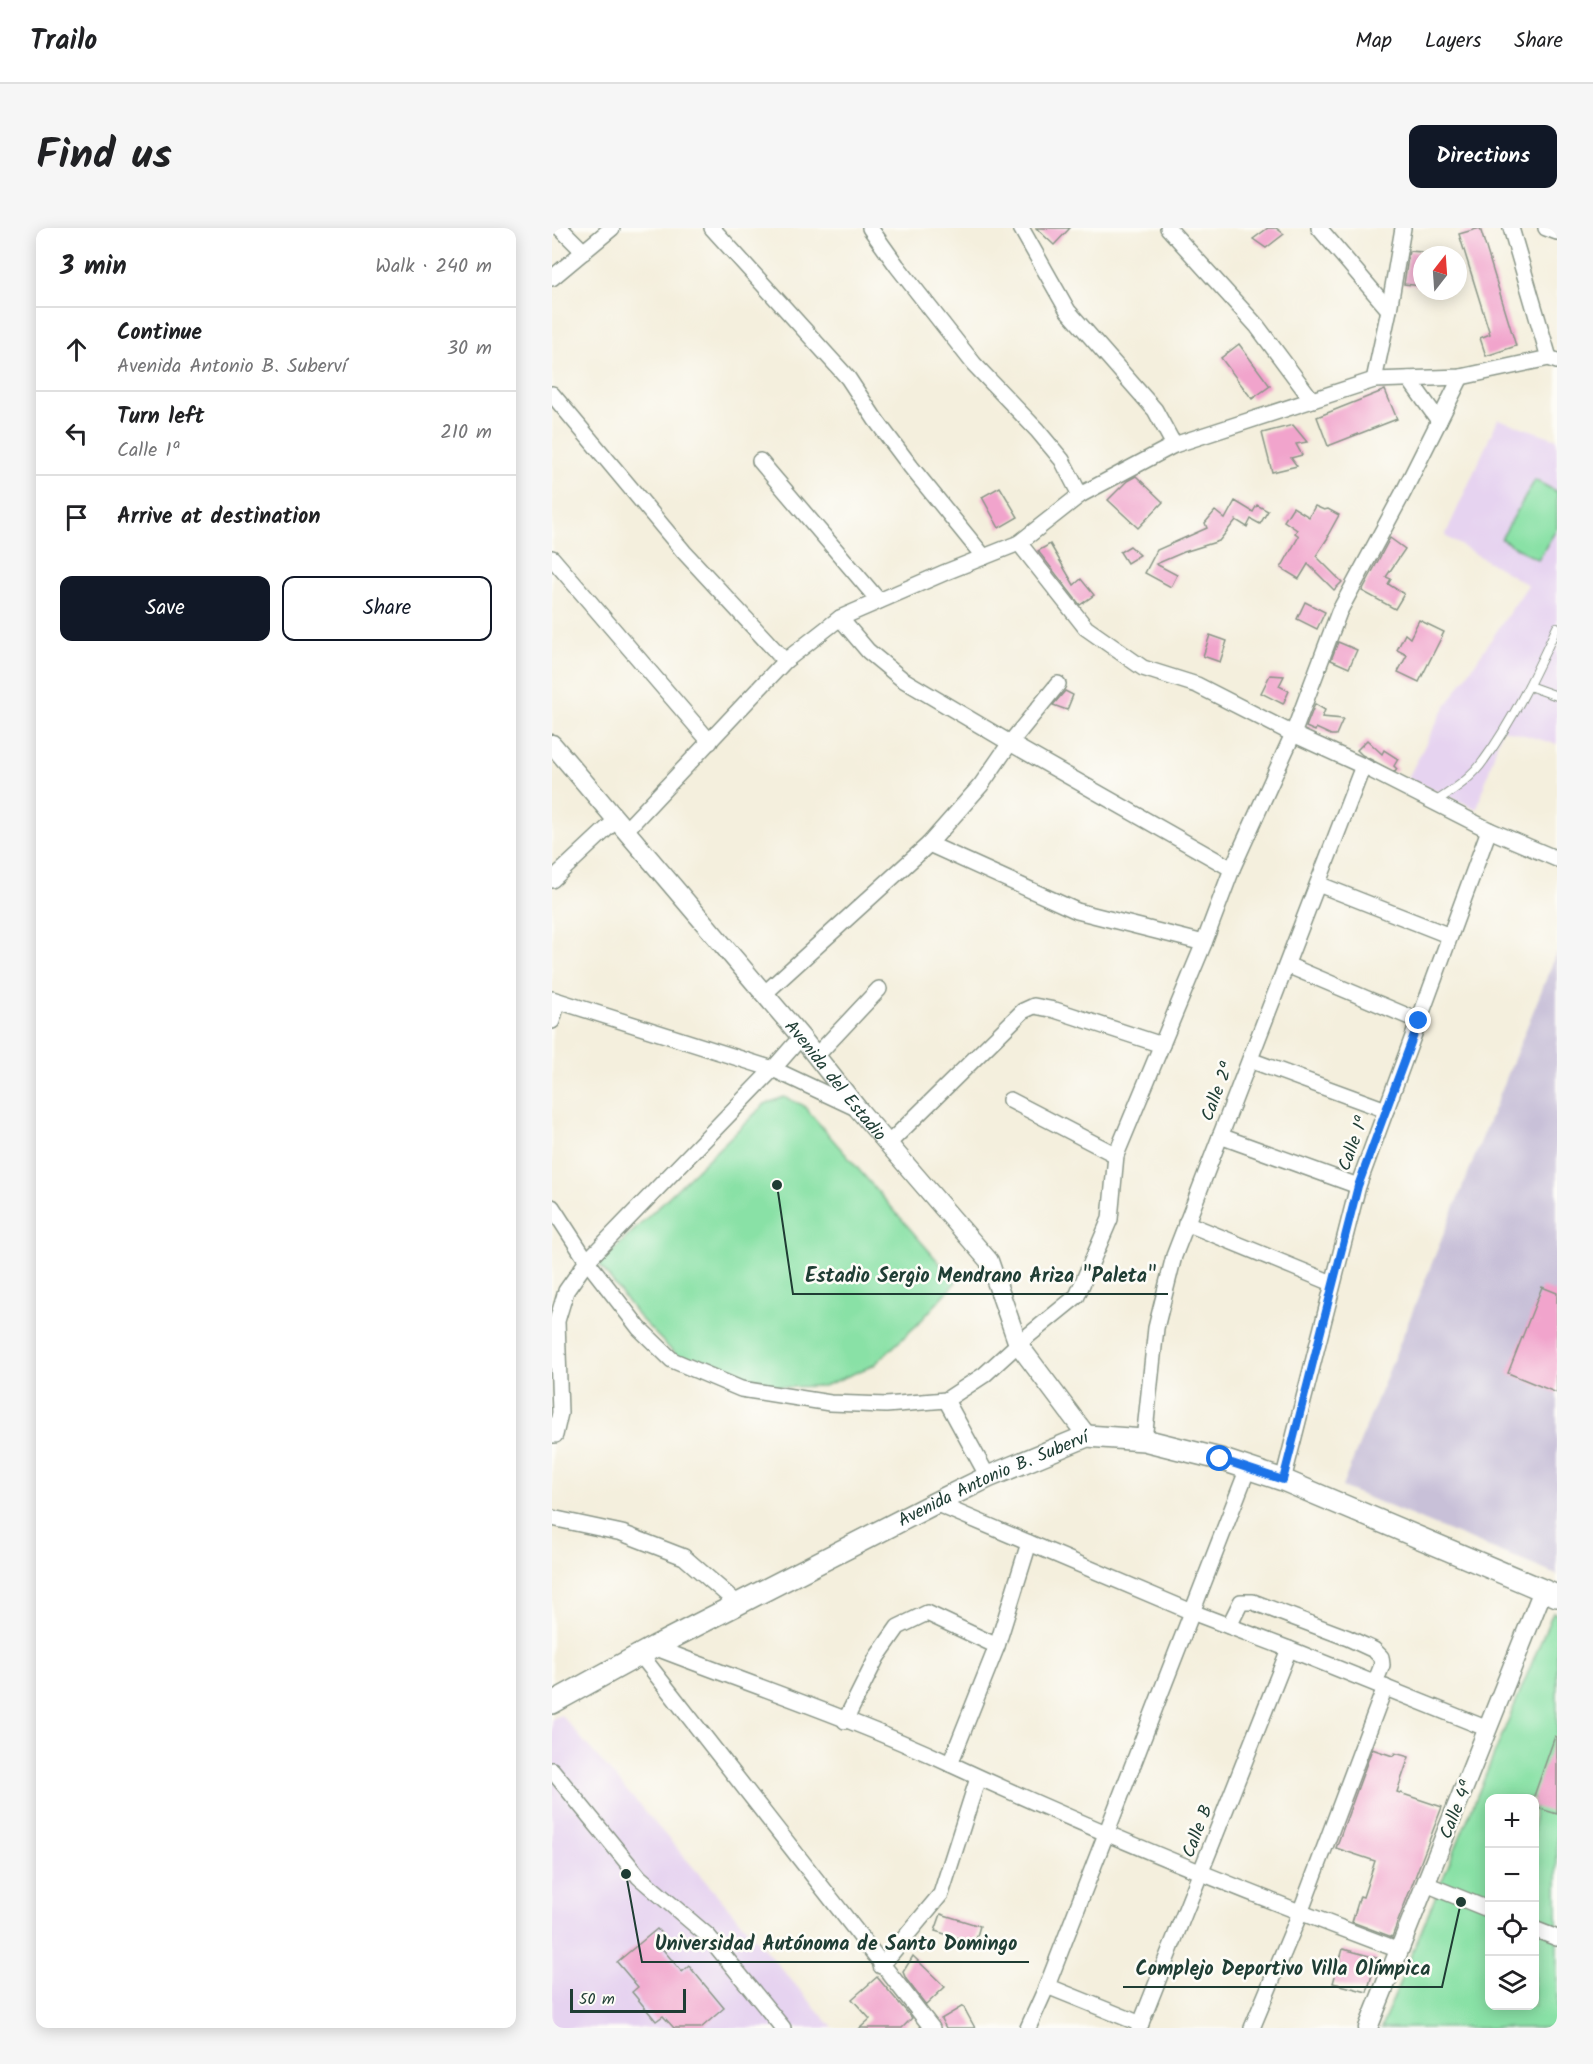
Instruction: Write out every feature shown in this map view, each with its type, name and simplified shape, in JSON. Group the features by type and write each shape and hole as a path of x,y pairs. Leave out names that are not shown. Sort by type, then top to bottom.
{"main road":[{"name":"Avenida Antonio B. Suberví","path":"552,1703 647,1651 935,1503 988,1477 1087,1436 1144,1440 1248,1468 1283,1480 1550,1593"}],"street":[{"path":"560,228 584,252"},
{"path":"552,278 612,228"},
{"path":"712,228 848,378 911,467 984,556"},
{"path":"870,228 897,266 975,364 1062,460 1080,495"},
{"path":"1021,228 1068,311 1155,410 1174,445"},
{"path":"1168,228 1257,326 1312,400"},
{"path":"1319,228 1389,310"},
{"path":"1374,380 1403,228"},
{"path":"552,880 621,826 710,741 785,661 840,618 1018,543 1080,495 1174,445 1374,380 1461,377 1553,360 1511,228"},
{"path":"1546,228 1557,232"},
{"path":"552,1207 587,1261 639,1328 672,1360 741,1389 830,1403 886,1405 946,1400 984,1375 1077,1296 1110,1219 1116,1155 1204,943 1232,869 1293,734 1340,612 1461,377"},
{"path":"1409,379 1439,421"},
{"path":"552,394 684,552 785,661"},
{"path":"760,461 879,601"},
{"path":"1018,543 1086,628 1143,668 1197,685 1293,734 1363,765 1489,830 1557,859"},
{"path":"552,558 710,741"},
{"path":"840,618 868,651 902,679 1232,869"},
{"path":"764,994 928,844 981,785 1010,743 1058,684"},
{"name":"Avenida del Estadio","path":"552,744 801,1037 858,1109 989,1261 1018,1344 1087,1436"},
{"name":"Calle 2ª","path":"1144,1440 1156,1328 1174,1256 1363,765"},
{"name":"Calle 1ª","path":"1283,1480 1358,1186 1489,830"},
{"path":"928,844 1077,912 1204,943"},
{"path":"1318,884 1450,936"},
{"path":"1287,965 1419,1021"},
{"path":"816,1056 879,989"},
{"path":"552,1021 555,1000 773,1069 858,1109"},
{"path":"888,1144 1023,1011 1034,1006 1055,1010 1162,1044"},
{"path":"552,1435 555,1435 560,1413 557,1321 566,1291 587,1261 773,1069 801,1037"},
{"path":"1250,1060 1386,1110"},
{"path":"1010,1100 1116,1155"},
{"path":"1220,1136 1358,1186"},
{"path":"1186,1223 1332,1283"},
{"path":"946,1400 988,1477"},
{"path":"1028,2028 1047,1986 1248,1468"},
{"path":"935,1503 1192,1612 1488,1729"},
{"path":"552,1518 622,1533 684,1557 738,1604"},
{"path":"950,1764 997,1646 1029,1543"},
{"name":"Calle 4ª","path":"1368,2028 1488,1729 1550,1593"},
{"path":"1229,1626 1241,1602 1253,1602 1374,1650 1381,1657 1382,1665 1380,1685 1300,1913 1252,2028"},
{"path":"845,1720 878,1657 898,1627 927,1613 997,1646"},
{"name":"Calle B","path":"1140,2026 1289,1649"},
{"path":"647,1651 845,1720 1106,1834 1300,1913 1399,1950"},
{"path":"647,1651 881,1966 932,2028"},
{"path":"552,1770 639,1876 708,1936 783,2028"},
{"path":"881,1966 941,1894 978,1778"},
{"path":"1426,1884 1485,1908"},
{"path":"1539,1931 1557,1938"},
{"path":"1047,1986 1140,2026"}],"lane":[{"path":"1435,802 1461,784 1484,762 1529,686 1557,627"},
{"path":"1529,686 1557,696"}],"shaded area":[{"path":"1498,419 1557,439 1557,744 1502,729 1477,809 1408,778 1442,712 1528,585 1445,536"},
{"path":"1557,952 1557,1575 1342,1487"},
{"path":"561,1715 833,2028 552,2028 552,1719"}],"green space":[{"path":"1535,480 1557,492 1557,528 1538,560 1501,539"},
{"path":"784,1097 803,1105 956,1282 918,1324 874,1365 824,1386 787,1387 749,1383 717,1373 677,1356 638,1316 599,1264 765,1104"},
{"path":"1553,1612 1557,1614 1557,2028 1381,2028"}],"building":[{"path":"1036,228 1070,228 1054,245"},
{"path":"1268,228 1276,228 1284,234 1266,248 1253,239"},
{"path":"1480,228 1516,346 1486,356 1480,338 1490,334 1467,260 1467,246 1463,246 1459,234"},
{"path":"1409,251 1413,251 1413,285 1404,284"},
{"path":"1239,344 1270,386 1252,399 1221,358"},
{"path":"1385,390 1397,419 1328,446 1317,417"},
{"path":"1293,425 1307,442 1296,444 1302,455 1291,458 1297,466 1272,472 1262,433"},
{"path":"1136,476 1163,502 1138,528 1108,500 1127,481"},
{"path":"1000,487 1018,517 999,528 982,497"},
{"path":"1235,501 1253,512 1257,505 1268,511 1260,524 1251,519 1247,527 1236,520 1219,541 1156,564 1177,575 1171,587 1145,573 1157,550 1207,528 1205,523 1215,511 1225,519"},
{"path":"1315,506 1339,515 1316,556 1342,582 1334,590 1308,564 1299,579 1281,568 1299,536 1295,533 1297,530 1284,521 1293,507 1309,517"},
{"path":"1390,538 1405,549 1386,577 1391,579 1388,584 1404,594 1395,609 1362,591"},
{"path":"1050,544 1074,585 1081,579 1094,595 1080,605 1038,551"},
{"path":"1130,546 1140,555 1127,563 1120,552"},
{"path":"1305,602 1325,612 1317,629 1297,619"},
{"path":"1419,620 1444,632 1419,682 1398,672 1407,655 1397,650 1405,634 1410,638"},
{"path":"1210,635 1227,641 1220,662 1203,656"},
{"path":"1338,642 1357,650 1349,668 1331,660"},
{"path":"1270,675 1284,676 1279,686 1289,691 1283,704 1261,693"},
{"path":"1065,691 1073,695 1067,710 1053,705"},
{"path":"1315,704 1325,710 1322,717 1343,719 1336,735 1306,727"},
{"path":"1367,740 1382,754 1384,750 1398,759 1394,766 1397,769 1395,772 1362,755 1357,750"},
{"path":"1542,1287 1557,1293 1557,1393 1508,1373"},
{"path":"1555,1736 1557,1737 1557,1814 1539,1809 1539,1794 1535,1794"},
{"path":"1372,1749 1393,1756 1395,1753 1409,1757 1397,1792 1442,1807 1392,1937 1352,1922 1375,1861 1336,1848"},
{"path":"941,1914 980,1926 975,1943 935,1931"},
{"path":"657,1929 667,1940 660,1946 682,1972 689,1966 724,2008 701,2028 674,2028 663,2016 656,2021 632,1992 638,1987 617,1962"},
{"path":"1343,1949 1377,1958 1367,1992 1333,1983"},
{"path":"913,1956 945,1987 926,2005 903,1972"},
{"path":"877,1977 912,2018 902,2028 860,2028 870,2019 852,1999"},
{"path":"963,2006 975,2028 946,2028 941,2019"}],"place":[{"name":"Estadio Sergio Mendrano Ariza \"Paleta\"","path":"777,1185"},
{"name":"Universidad Autónoma de Santo Domingo","path":"626,1874"},
{"name":"Complejo Deportivo Villa Olímpica","path":"1461,1902"}],"route":[{"path":"1220,1459 1283,1480 1358,1186 1419,1021"}]}
